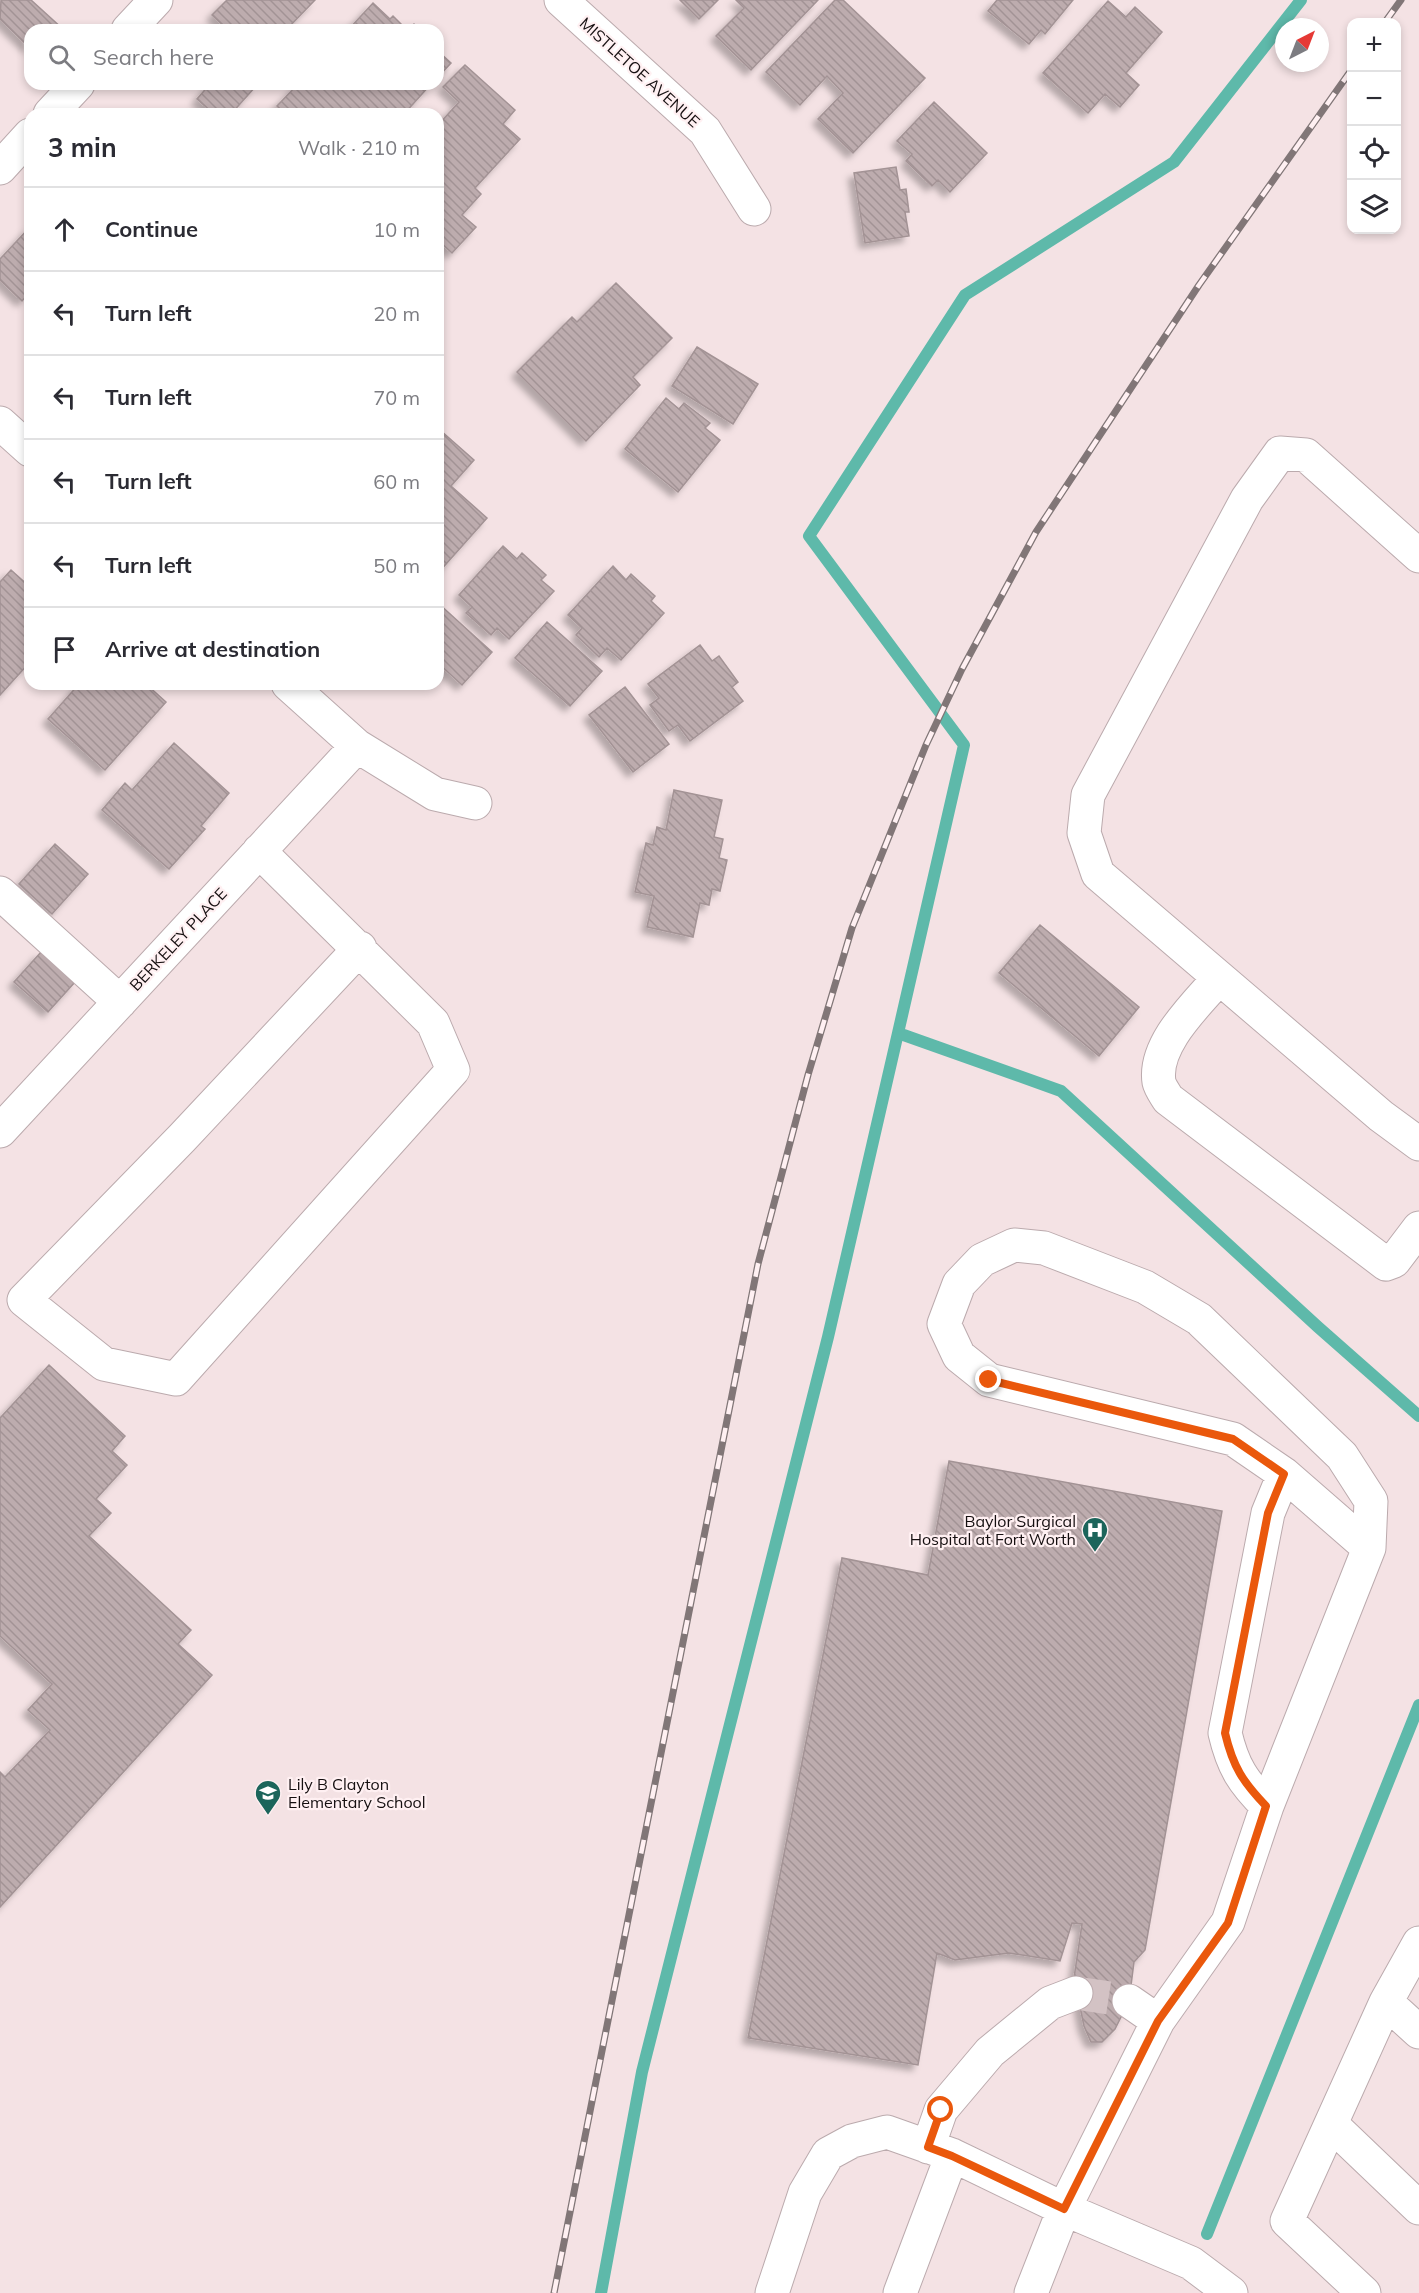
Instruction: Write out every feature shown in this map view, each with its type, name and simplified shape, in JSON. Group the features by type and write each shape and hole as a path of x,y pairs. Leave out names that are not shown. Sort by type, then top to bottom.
{"street":[{"path":"134,24 156,0"},
{"name":"MISTLETOE AVENUE","path":"561,0 705,131 754,209"},
{"path":"56,108 72,90"},
{"path":"0,168 24,142"},
{"path":"0,423 24,445"},
{"path":"1419,556 1306,455 1280,453 1247,500 1088,795 1084,833 1098,874 1381,1116 1419,1143"},
{"path":"295,690 357,746 435,794 475,803"},
{"name":"BERKELEY PLACE","path":"0,1131 357,746"},
{"path":"259,851 360,948 433,1023 453,1070 176,1379 104,1364 24,1300 182,1138 360,948"},
{"path":"0,893 120,1002"},
{"path":"1219,978 1174,1031 1161,1059 1159,1083 1168,1099 1386,1264 1394,1261 1419,1228"},
{"path":"1031,2293 1064,2209 1158,2021 1228,1923 1266,1806 1369,1548 1371,1501 1342,1456 1199,1319 1145,1287 1044,1248 1014,1245 982,1260 959,1284 944,1324 959,1356 989,1380 1233,1439 1284,1474 1369,1548"},
{"path":"1266,1806 1249,1788 1230,1757 1225,1733 1268,1513 1284,1474"},
{"path":"1364,2293 1287,2221 1386,2002 1419,1943"},
{"path":"900,2293 940,2151 941,2110 990,2052 1050,2003 1076,1993"},
{"path":"1129,2001 1158,2021"},
{"path":"1386,2002 1419,2032"},
{"path":"1331,2124 1419,2208"},
{"path":"771,2293 805,2193 828,2154 852,2141 887,2132 940,2151 1064,2209 1191,2263 1231,2293"}],"building":[{"path":"1,0 31,0 57,24 24,24 24,42 0,19"},
{"path":"227,0 315,0 292,24 222,24 212,15"},
{"path":"680,0 718,0 699,19"},
{"path":"736,0 818,0 751,70 716,36 744,8"},
{"path":"835,0 843,0 925,78 853,153 818,119 843,93 827,76 800,105 766,72"},
{"path":"997,0 1073,0 1045,34 1041,30 1029,44 988,11"},
{"path":"1108,1 1126,17 1135,7 1162,32 1126,73 1139,85 1120,107 1105,94 1088,113 1043,73"},
{"path":"373,3 390,19 393,16 401,24 354,24"},
{"path":"444,57 451,63 444,71"},
{"path":"465,65 515,110 503,124 520,139 475,188 481,194 462,215 476,227 452,253 444,246 444,118 459,102 444,86"},
{"path":"205,90 252,90 236,108 207,108 197,99"},
{"path":"292,90 426,90 409,108 279,108 277,106"},
{"path":"934,102 987,153 950,192 938,180 932,186 906,161 912,154 897,141"},
{"path":"896,167 900,190 906,189 909,212 905,212 909,236 865,243 854,173"},
{"path":"24,233 24,299 22,301 0,280 0,259"},
{"path":"616,283 672,338 633,377 640,385 586,441 517,372 572,317 577,322"},
{"path":"697,347 758,384 733,424 672,386"},
{"path":"666,398 679,409 684,403 710,423 705,428 720,440 678,492 625,449"},
{"path":"444,434 474,460 451,486 487,518 444,566"},
{"path":"503,546 517,559 522,553 546,575 541,580 554,591 509,639 497,628 491,635 466,613 472,607 459,595"},
{"path":"613,566 626,580 631,574 655,596 651,601 664,613 621,660 607,648 599,657 576,635 582,628 568,615"},
{"path":"11,570 24,582 24,669 0,695 0,582"},
{"path":"444,608 492,652 462,685 444,668"},
{"path":"547,622 602,671 570,706 515,658"},
{"path":"700,645 712,661 719,656 738,682 732,687 743,701 690,741 678,725 669,731 650,705 659,698 648,684"},
{"path":"625,687 669,744 633,772 589,715"},
{"path":"74,690 153,690 166,702 105,770 48,719"},
{"path":"174,743 229,793 201,826 205,829 169,869 102,810 125,783 132,790"},
{"path":"674,790 722,800 714,837 723,839 719,858 727,860 720,891 712,889 709,905 700,903 693,937 647,927 654,896 635,892 646,843 653,845 657,827 666,830"},
{"path":"55,844 88,874 52,914 19,884"},
{"path":"1040,925 1139,1007 1099,1056 999,973"},
{"path":"41,952 75,982 48,1012 14,982"},
{"path":"49,1365 125,1436 112,1451 127,1465 96,1499 111,1513 89,1536 191,1630 178,1644 212,1675 0,1907 0,1772 5,1777 50,1730 28,1710 52,1684 0,1636 0,1418"},
{"path":"949,1461 1222,1511 1145,1950 1134,1962 1129,2001 1115,2029 1102,2042 1091,2042 1084,2026 1074,1978 1082,1924 1072,1923 1060,1961 1009,1953 955,1960 937,1953 918,2065 748,2038 842,1558 928,1575"}],"waterway":[{"path":"1301,0 1174,162 965,295 809,536 964,745 898,1033 1061,1091 1318,1327 1419,1416"},
{"path":"601,2293 642,2072 828,1337 898,1033"},
{"path":"1207,2234 1419,1705"}],"tunnel":[{"path":"1076,1993 1129,2001"}],"railway":[{"path":"1388,18 1401,0"},
{"path":"554,2293 758,1264 808,1075 852,928 926,745 962,669 1036,532 1199,285 1350,72"}],"place":[{"name":"Baylor Surgical Hospital at Fort Worth","path":"1095,1553"},
{"name":"Lily B Clayton Elementary School","path":"268,1816"}],"route":[{"path":"941,2110 928,2147 1064,2209 1158,2021 1228,1923 1266,1806 1249,1788 1230,1757 1225,1733 1268,1513 1284,1474 1233,1439 989,1380"}]}
